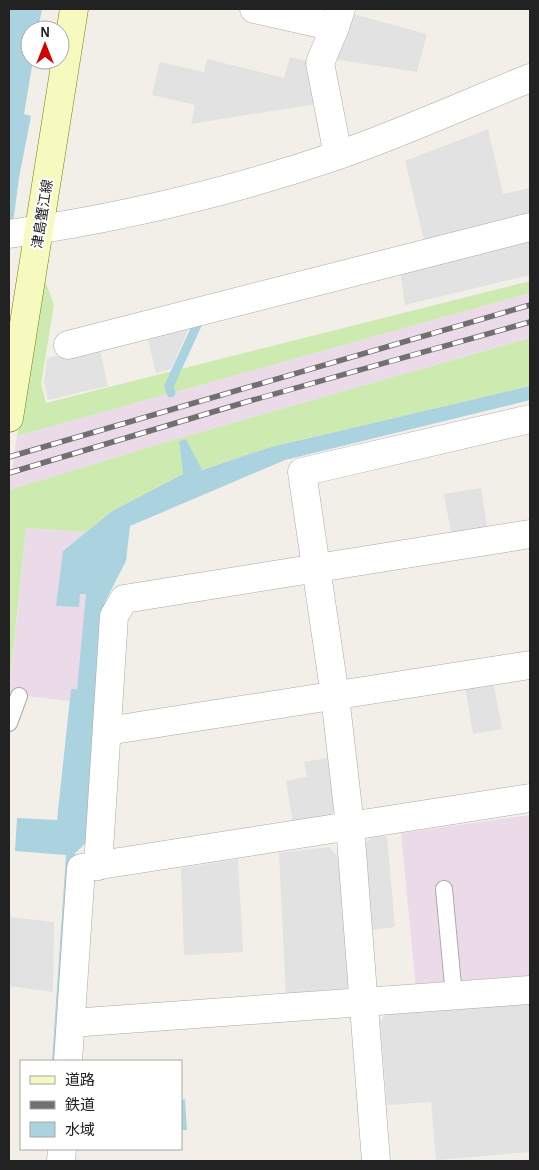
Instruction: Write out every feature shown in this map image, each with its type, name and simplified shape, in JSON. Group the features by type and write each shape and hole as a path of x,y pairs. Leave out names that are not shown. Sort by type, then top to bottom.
{"main road":[{"name":"津島蟹江線","path":"9,418 22,232 74,9"}],"street":[{"path":"254,9 338,18 320,63 338,155"},
{"path":"22,232 147,210 240,186 338,155 530,78"},
{"path":"68,345 530,227"},
{"path":"376,1161 350,826 334,696 302,472 530,418"},
{"path":"98,866 114,616 124,599 530,534"},
{"path":"106,731 530,665"},
{"path":"68,1060 82,868 530,798"},
{"path":"71,1023 530,990"}],"lane":[{"path":"9,724 19,696"},
{"path":"444,888 454,996"}],"shaded area":[{"path":"345,12 427,34 417,72 333,59"},
{"path":"290,57 308,61 316,104 191,124 195,105 152,95 160,62 204,72 207,59 284,78"},
{"path":"488,129 503,194 530,188 530,219 425,244 405,161"},
{"path":"530,238 530,275 405,305 400,271"},
{"path":"530,293 530,338 166,442 9,490 17,436"},
{"path":"192,320 171,369 156,373 146,331"},
{"path":"99,345 108,386 48,400 44,382 47,358"},
{"path":"481,488 488,533 452,538 444,494"},
{"path":"26,528 86,532 63,551 80,594 90,594 77,689 71,689 70,701 9,694"},
{"path":"493,681 502,729 473,734 465,686"},
{"path":"328,758 336,807 328,818 293,823 286,781 307,777 304,762"},
{"path":"530,815 530,980 416,988 401,833"},
{"path":"387,836 395,927 370,930 362,847 372,837"},
{"path":"329,847 338,857 351,982 339,997 286,999 279,853"},
{"path":"238,859 243,952 184,955 181,868"},
{"path":"9,917 54,922 53,992 9,986"},
{"path":"530,1000 530,1152 436,1160 431,1102 387,1105 380,1022 387,1012"}],"green space":[{"path":"45,280 54,305 41,384 46,403 530,281 530,293 17,436"},
{"path":"530,338 530,386 267,448 201,470 186,439 179,441 183,474 112,511 86,532 26,528 9,689 9,490 166,442"}],"water":[{"path":"9,9 42,9 40,20 20,20 20,70 31,70 24,114 31,116 19,178 9,254"},
{"path":"530,386 530,400 285,460 130,526 126,561 105,602 87,842 75,853 61,1060 52,1060 66,855 15,851 17,818 57,820 71,689 77,689 86,594 80,594 79,607 56,606 63,551 112,511 183,474 179,441 186,439 202,470 267,448"},
{"path":"185,1099 187,1130 182,1130 182,1100"}],"waterway":[{"path":"171,393 169,386 198,323"}],"railway":[{"path":"9,457 530,305"},
{"path":"9,473 246,402 530,322"}]}
